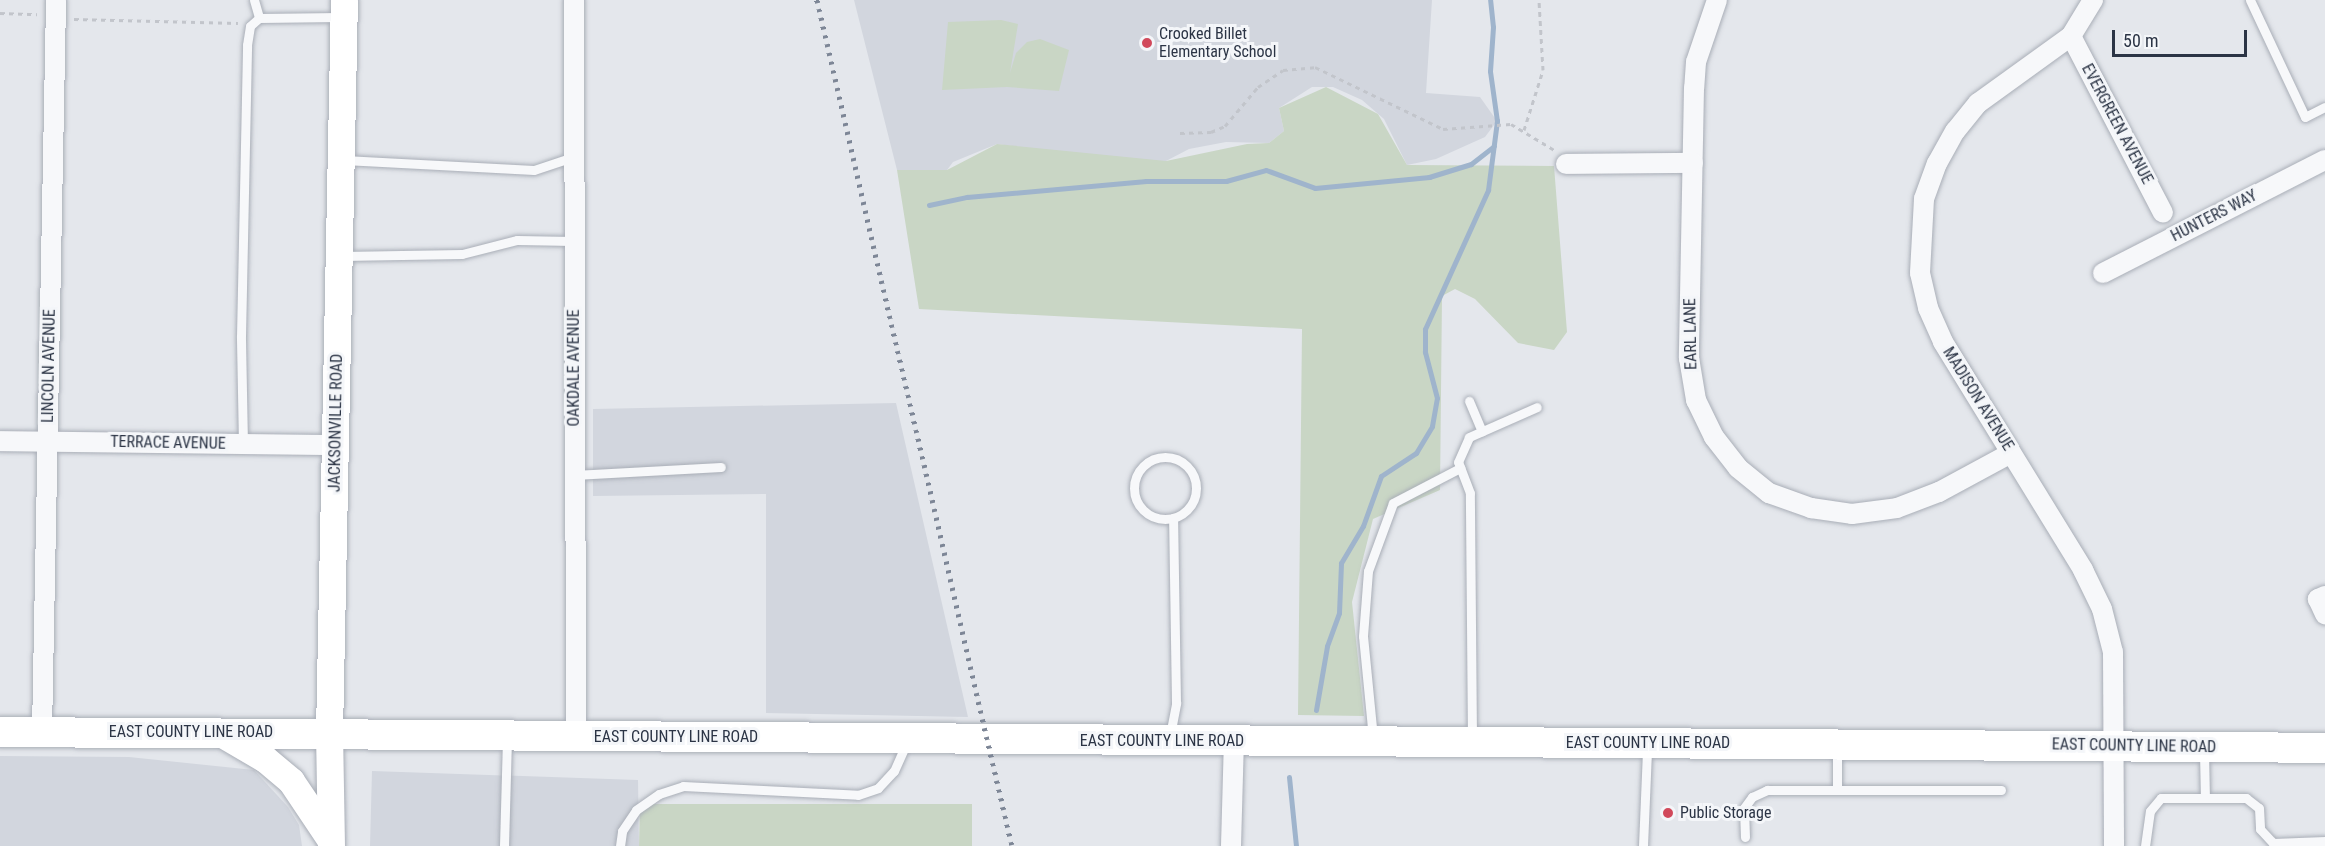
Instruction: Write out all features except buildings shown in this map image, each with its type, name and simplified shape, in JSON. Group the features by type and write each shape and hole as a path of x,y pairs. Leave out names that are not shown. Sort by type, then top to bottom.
{"main road":[{"name":"JACKSONVILLE ROAD","path":"331,844 328,732 344,8"},
{"name":"EAST COUNTY LINE ROAD","path":"0,732 328,732 909,739 2325,748"},
{"path":"219,732 265,759 291,781 331,844"}],"street":[{"name":"OAKDALE AVENUE","path":"574,0 576,736"},
{"name":"EARL LANE","path":"1717,0 1696,62 1689,358 1696,400 1713,437 1738,468 1770,493 1811,508 1852,514 1897,508 1939,492 2011,453"},
{"name":"MADISON AVENUE","path":"2093,0 2071,36 1978,102 1936,162 1924,199 1920,273 1928,308 1943,342 2083,570 2102,609 2113,652 2114,846"},
{"name":"LINCOLN AVENUE","path":"42,732 56,8"},
{"name":"EVERGREEN AVENUE","path":"2071,36 2163,213"},
{"name":"HUNTERS WAY","path":"2103,273 2325,160"},
{"path":"1566,164 1693,163"},
{"name":"TERRACE AVENUE","path":"0,441 336,445"},
{"path":"2325,596 2318,599 2325,614"},
{"path":"1231,846 1234,741"}],"lane":[{"path":"254,0 259,18"},
{"path":"2250,0 2305,117 2325,107"},
{"path":"243,444 241,336 250,26 259,18 344,8"},
{"path":"342,159 534,170 573,157"},
{"path":"340,256 462,254 517,240 573,241"},
{"path":"1469,401 1482,431"},
{"path":"1472,742 1470,493 1458,462 1469,437 1537,407"},
{"path":"1158,458 1179,460 1187,466 1196,486 1190,506 1173,518 1163,519 1145,512 1135,495 1136,476 1149,461 1158,458"},
{"path":"574,475 721,467"},
{"path":"1373,742 1363,636 1368,571 1393,503 1460,468"},
{"path":"1168,741 1176,703 1173,518"},
{"path":"504,846 507,735"},
{"path":"620,846 622,831 636,810 659,794 683,786 858,795 878,788 894,771 909,739"},
{"path":"1643,846 1647,743"},
{"path":"1836,744 1837,790"},
{"path":"2204,747 2205,798"},
{"path":"1745,837 1744,808 1752,797 1767,790 2001,789"},
{"path":"2145,846 2150,811 2161,798 2252,800 2259,808 2260,829 2273,843 2325,842"}],"path":[{"path":"1524,130 1543,69 1539,0"},
{"path":"0,14 56,8 250,26"},
{"path":"1180,133 1211,132 1225,126 1258,87 1283,70 1315,67 1443,129 1510,124 1524,130 1558,152 1566,164"}],"shaded area":[{"name":"Crooked Billet Elementary School","path":"854,0 1432,0 1426,93 1480,97 1497,121 1485,137 1436,159 1407,165 1384,119 1362,100 1333,87 1312,87 1279,108 1284,131 1269,143 1226,142 1189,149 1166,161 1136,162 997,144 953,162 947,170 897,170"},
{"path":"896,403 968,717 766,713 766,494 593,496 593,409"},
{"path":"0,756 129,757 254,770 288,807 299,825 302,846 0,846"},
{"path":"372,771 638,780 639,846 370,846"}],"green space":[{"path":"1001,20 1018,24 1010,73 1016,53 1027,42 1040,39 1069,50 1059,91 1007,87 942,90 948,22"},
{"path":"1326,87 1378,114 1407,165 1554,166 1567,332 1554,350 1518,343 1475,299 1455,289 1442,296 1440,490 1373,519 1352,602 1364,716 1298,715 1302,329 919,309 897,170 947,170 997,144 1166,161 1247,144 1269,143 1284,131 1279,108"},
{"path":"640,804 972,804 972,846 639,846"}],"waterway":[{"path":"1316,710 1327,646 1339,613 1341,563 1363,526 1381,476 1416,453 1432,426 1437,398 1425,352 1425,329 1488,190 1497,121 1490,71 1493,27 1490,0"},
{"path":"929,205 967,197 1146,181 1226,181 1266,170 1315,188 1429,177 1471,164 1494,146"},
{"path":"1289,777 1296,846"}],"railway":[{"path":"817,0 1012,846"}],"place":[{"name":"Crooked Billet Elementary School","path":"1147,43"},
{"name":"Public Storage","path":"1668,813"}]}
